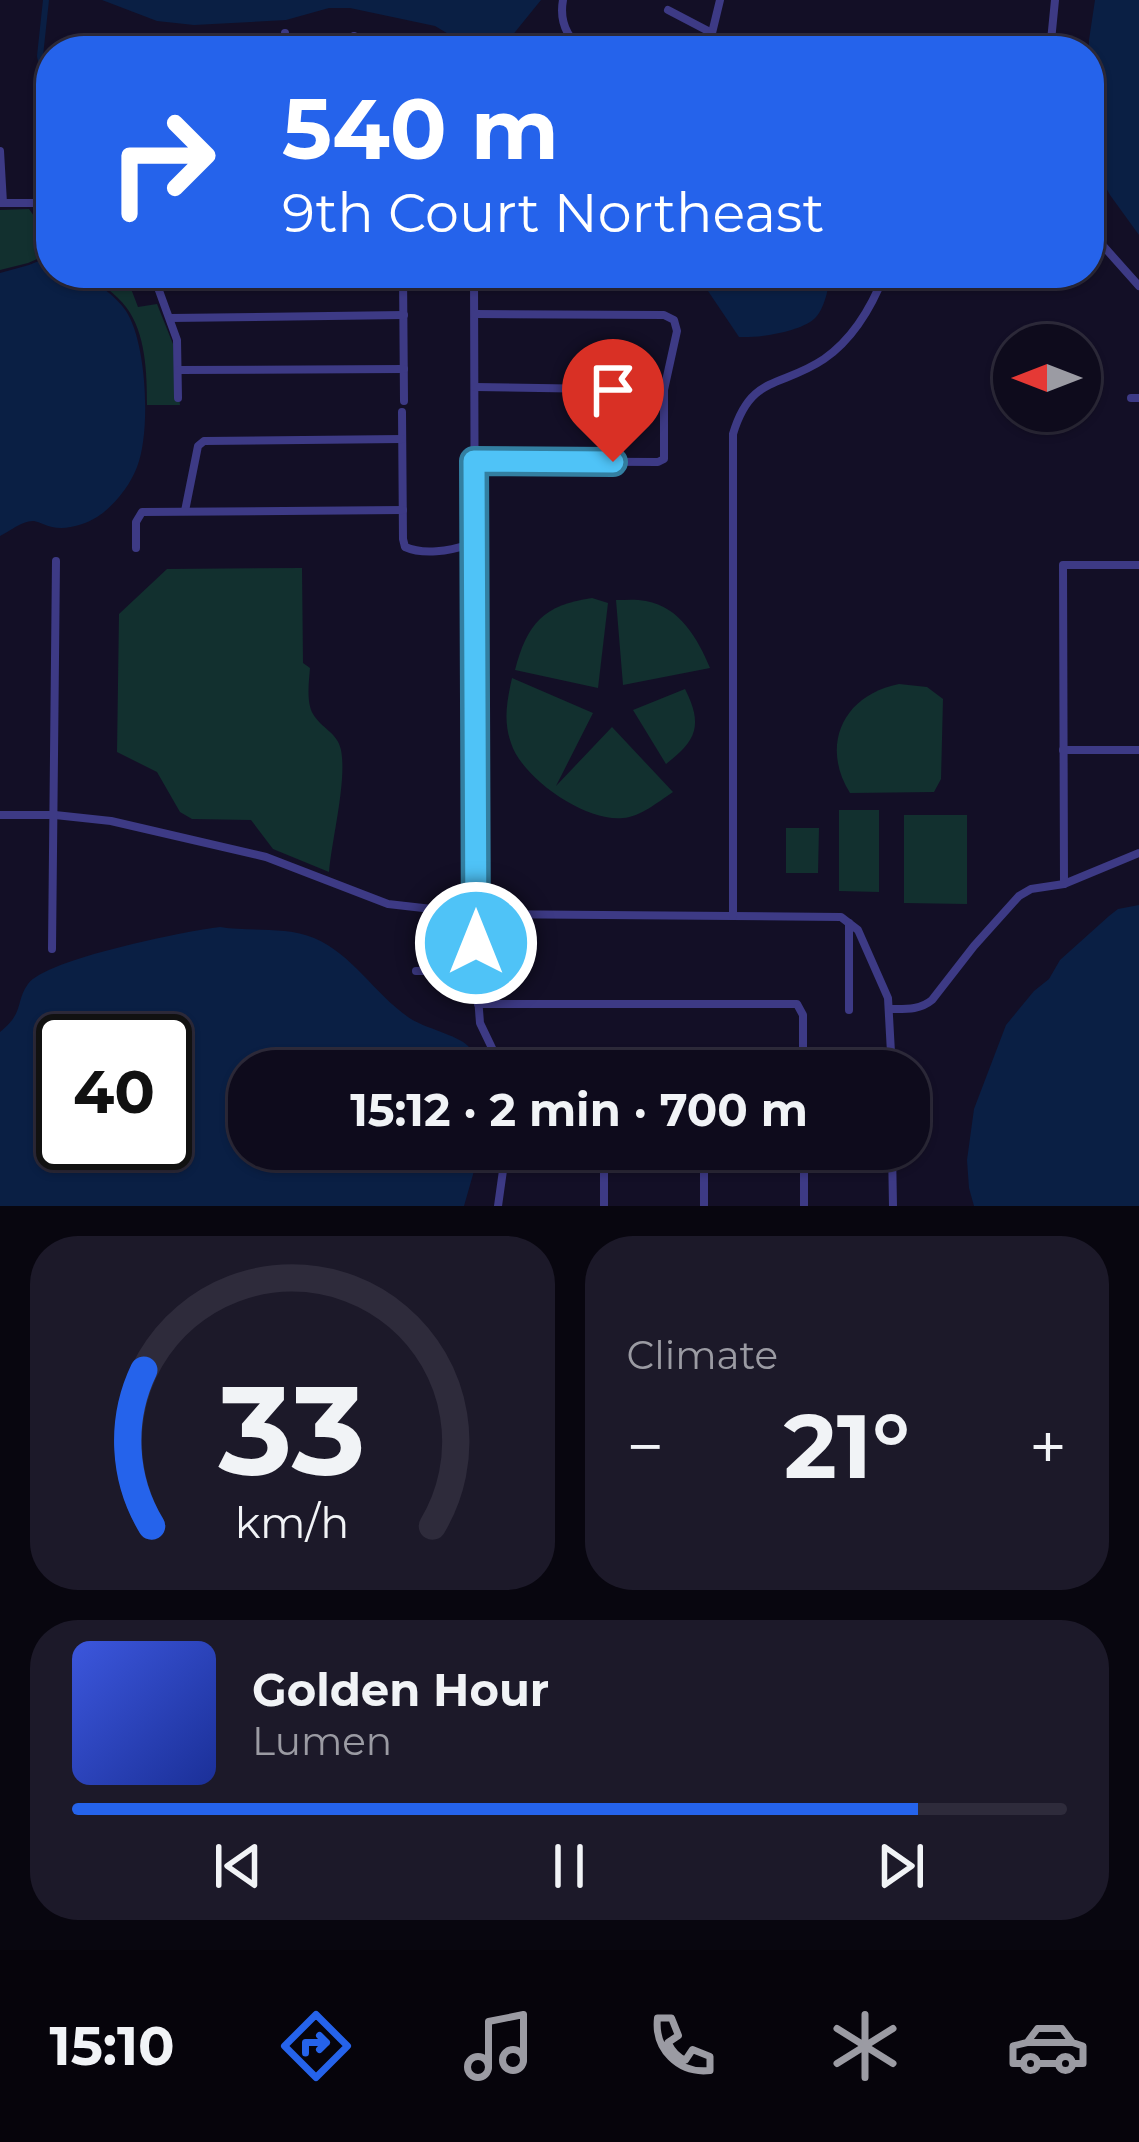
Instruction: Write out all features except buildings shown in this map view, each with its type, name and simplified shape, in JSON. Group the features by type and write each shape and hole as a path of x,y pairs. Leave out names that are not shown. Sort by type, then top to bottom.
{"street":[{"path":"563,0 562,17 570,36"},
{"path":"668,10 712,33 720,0"},
{"path":"1051,36 1055,0"},
{"path":"0,153 1,203 36,202"},
{"path":"1104,247 1139,286"},
{"path":"158,288 177,340 178,398"},
{"path":"403,288 404,401"},
{"path":"474,288 471,545 476,971 477,1004 492,1050"},
{"path":"733,916 733,434 749,398 765,385 830,356 866,313 878,288"},
{"path":"474,461 664,459 664,390 677,331 674,320 664,315 475,314"},
{"path":"170,318 404,315"},
{"path":"178,370 404,369"},
{"path":"475,387 664,390"},
{"path":"402,412 405,547 417,551 452,542 471,545"},
{"path":"185,511 198,446 204,441 402,439"},
{"path":"136,548 136,522 142,512 403,510"},
{"path":"52,949 56,561"},
{"path":"1064,884 1063,566 1139,565"},
{"path":"1063,750 1139,750"},
{"path":"0,815 111,820 254,853 388,904 476,914 841,917 857,930 884,987 891,1009 892,1050"},
{"path":"891,1009 925,1006 1019,896 1139,854"},
{"path":"716,916 733,900"},
{"path":"848,1010 849,922"},
{"path":"416,971 476,971"},
{"path":"477,1004 797,1004 803,1015 803,1050"},
{"path":"498,1206 503,1170"},
{"path":"604,1170 604,1206"},
{"path":"704,1170 704,1206"},
{"path":"804,1170 804,1206"},
{"path":"892,1170 893,1206"}],"green space":[{"path":"29,209 36,226 36,260 0,270 0,210"},
{"path":"106,288 131,288 138,307 157,304 173,344 180,405 147,405 141,341 122,302"},
{"path":"302,568 303,663 310,668 309,704 339,744 342,763 329,872 273,849 251,820 192,819 180,812 157,772 117,752 119,614 167,569"},
{"path":"592,598 608,603 598,688 515,670 525,640 540,619 561,606"},
{"path":"616,600 646,601 669,610 693,636 710,668 623,685"},
{"path":"512,678 593,713 556,786 612,727 673,792 623,818 591,813 557,795 528,770 511,743 506,718"},
{"path":"899,684 927,687 943,699 941,779 934,792 850,793 837,757 842,725 864,699"},
{"path":"685,689 694,713 694,731 666,764 633,710"},
{"path":"839,810 879,810 879,892 839,891"},
{"path":"904,815 967,815 967,904 904,903"},
{"path":"786,828 819,828 818,873 786,873"}],"water":[{"path":"102,0 541,0 512,36 452,36 435,26 350,8 329,8 286,20 194,25 157,21"},
{"path":"1095,0 1139,0 1139,235 1104,184 1104,36 1090,36"},
{"path":"36,262 36,288 103,288 126,311 139,344 144,432 134,474 97,517 64,528 30,521 0,536 0,273"},
{"path":"828,288 818,315 807,324 747,337 739,337 708,291"},
{"path":"1139,905 1139,1206 974,1206 967,1160 974,1109 1006,1025 1049,979 1060,960 1118,909"},
{"path":"220,927 303,934 340,954 408,1017 471,1050 228,1050 228,1170 475,1170 464,1206 0,1206 0,1032 13,1019 28,984 40,975 149,940"}],"waterway":[{"path":"42,36 46,0"}],"route":[{"path":"476,943 474,461 613,462"}]}
